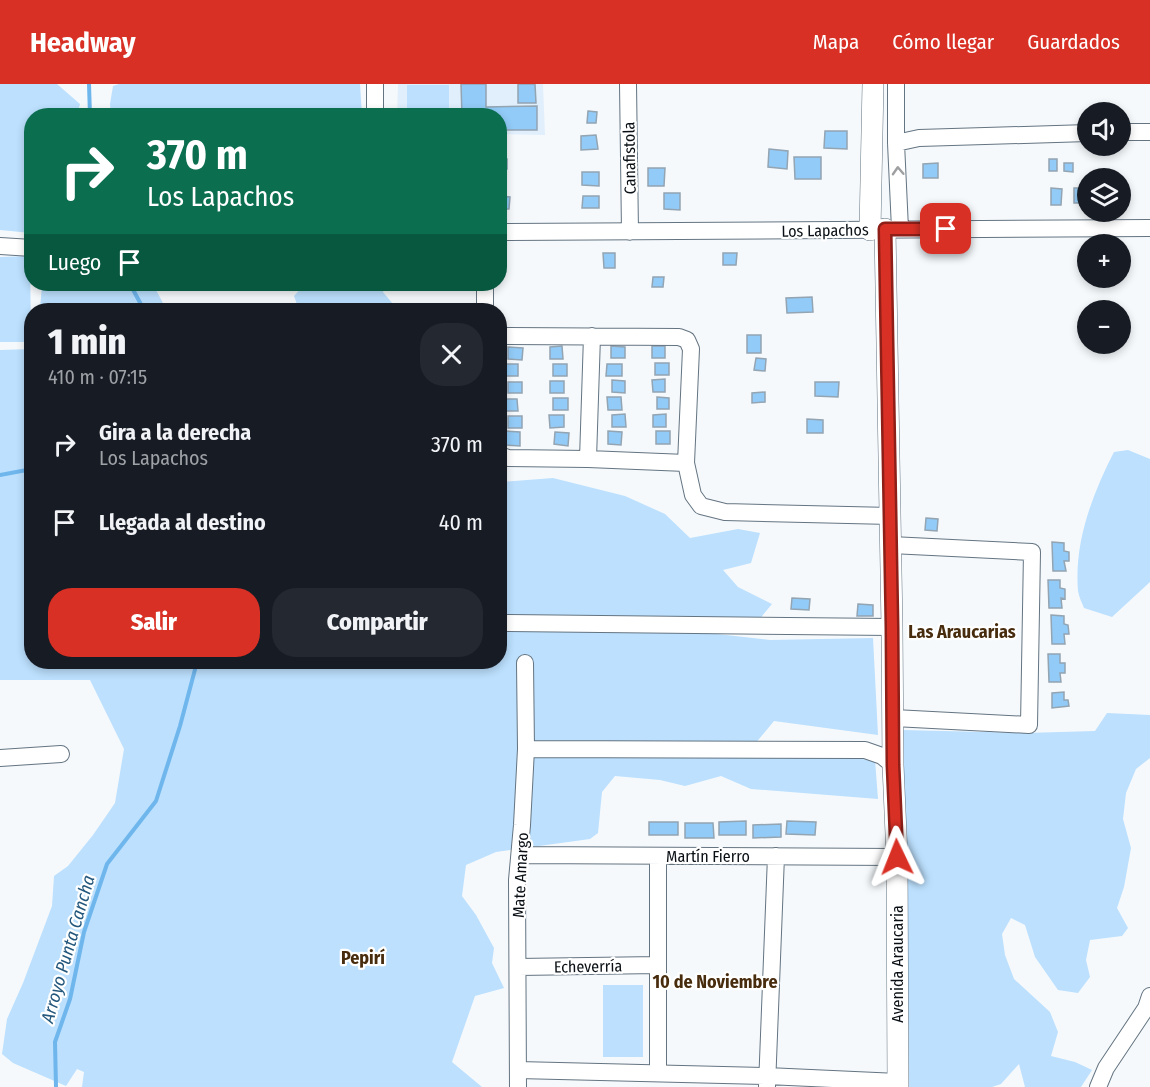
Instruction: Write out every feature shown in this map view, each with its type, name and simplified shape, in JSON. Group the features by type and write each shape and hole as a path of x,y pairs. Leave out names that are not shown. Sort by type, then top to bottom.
{"main road":[{"name":"Avenida Araucaria","path":"873,84 885,230 893,765 897,857 898,1084"}],"street":[{"path":"375,84 375,108"},
{"name":"Canafistola","path":"628,84 630,232"},
{"name":"Avenida Araucaria","path":"885,230 896,142 896,84"},
{"path":"1131,132 1150,132"},
{"path":"896,142 919,138 1077,133"},
{"name":"Los Lapachos","path":"507,232 1150,228"},
{"path":"0,246 24,248"},
{"path":"507,336 680,337 687,340 691,349 686,463 693,495 702,506 725,512 891,516"},
{"path":"588,459 592,336"},
{"path":"507,458 686,463"},
{"path":"891,545 1032,552 1029,725 894,718"},
{"path":"507,623 892,627"},
{"name":"Mate Amargo","path":"518,1087 517,880 526,749 525,663"},
{"path":"526,749 865,750 882,756 893,765"},
{"path":"0,758 61,754"},
{"name":"Martín Fierro","path":"520,855 897,857"},
{"path":"658,856 658,1073"},
{"path":"767,1082 776,856"},
{"name":"Echeverría","path":"518,967 658,966"},
{"path":"1098,1087 1106,1068 1146,1008 1150,996"},
{"path":"518,1070 658,1073 767,1082 898,1084"}],"shaded area":[{"path":"0,84 57,84 80,104 79,108 24,108 24,232 0,230"},
{"path":"119,84 360,84 362,108 110,108 113,86"},
{"path":"398,84 543,84 545,135 507,134 507,108 397,108"},
{"path":"407,85 449,85 449,108 407,108"},
{"path":"24,256 24,291 30,291 31,303 24,303 24,342 0,342 0,257"},
{"path":"41,291 157,291 163,303 41,303"},
{"path":"298,291 383,291 392,303 296,303 294,296"},
{"path":"24,349 24,669 507,669 507,481 553,478 625,496 665,514 690,538 738,529 760,533 751,563 723,570 738,587 772,604 753,627 717,634 770,640 873,638 878,735 774,721 749,751 875,760 878,799 751,789 721,776 685,786 660,780 615,776 602,792 598,833 590,839 496,852 466,865 462,896 476,915 494,948 492,963 504,988 475,996 452,1062 482,1087 82,1087 84,1072 77,1069 66,1086 13,1063 2,1054 7,1019 52,906 54,876 68,866 115,803 124,749 90,680 0,680 0,350"},
{"path":"1128,450 1150,459 1150,582 1112,617 1084,608 1078,591 1077,573 1086,519 1106,468 1114,452"},
{"path":"1107,713 1150,715 1150,758 1136,769 1126,793 1123,819 1131,848 1124,887 1117,908 1128,928 1122,936 1090,940 1086,960 1090,977 1078,993 1058,990 1035,957 1025,925 1011,918 1002,934 1005,955 1014,979 1050,1012 1058,1032 1051,1056 1075,1062 1092,1070 1081,1087 1025,1087 1019,1064 1001,1084 992,1087 904,1087 901,730 1026,733 1095,731"},
{"path":"603,985 643,985 643,1057 603,1057"}],"building":[{"path":"461,84 486,84 486,107 537,106 537,130 507,130 507,108 462,108"},
{"path":"518,84 535,84 536,103 518,103"},
{"path":"588,111 597,112 596,123 587,123"},
{"path":"825,131 847,131 847,149 824,148"},
{"path":"596,135 598,149 581,150 581,136"},
{"path":"769,149 788,151 787,169 768,167"},
{"path":"794,157 821,157 821,179 795,179"},
{"path":"1049,159 1057,159 1057,171 1049,171"},
{"path":"938,163 938,178 923,178 923,164"},
{"path":"1064,163 1073,163 1073,172 1064,171"},
{"path":"648,168 665,168 664,186 648,186"},
{"path":"582,172 599,172 599,186 582,185"},
{"path":"1051,188 1062,189 1061,205 1051,205"},
{"path":"1074,188 1077,188 1077,203 1074,203"},
{"path":"664,193 680,193 680,210 664,209"},
{"path":"583,196 599,196 599,208 582,208"},
{"path":"507,197 510,197 509,209 507,209"},
{"path":"603,253 615,253 615,268 604,268"},
{"path":"723,253 737,253 736,265 723,265"},
{"path":"653,277 664,277 663,287 652,287"},
{"path":"812,297 813,312 787,313 786,298"},
{"path":"747,335 761,335 761,353 747,353"},
{"path":"562,346 563,359 550,359 550,347"},
{"path":"611,346 625,347 625,358 611,358"},
{"path":"652,346 665,346 665,358 652,358"},
{"path":"508,347 523,348 522,360 508,359"},
{"path":"756,358 766,359 765,371 754,370"},
{"path":"655,363 669,363 669,375 655,375"},
{"path":"507,364 518,364 518,376 507,376"},
{"path":"553,364 567,364 567,376 553,376"},
{"path":"607,364 622,364 622,376 606,376"},
{"path":"665,379 665,392 653,392 652,380"},
{"path":"612,380 625,381 625,393 612,392"},
{"path":"550,381 564,381 564,393 550,393"},
{"path":"508,382 522,382 522,393 508,393"},
{"path":"815,382 839,382 838,397 815,396"},
{"path":"765,392 765,402 752,403 752,393"},
{"path":"607,397 621,397 622,410 608,410"},
{"path":"657,397 669,398 669,409 657,409"},
{"path":"553,398 568,398 568,410 553,410"},
{"path":"507,399 517,399 518,411 507,411"},
{"path":"625,414 626,427 612,427 612,415"},
{"path":"666,414 666,427 653,427 653,415"},
{"path":"549,415 564,415 564,427 550,428"},
{"path":"508,416 522,416 522,428 508,428"},
{"path":"807,419 823,420 823,433 807,433"},
{"path":"507,431 520,432 520,446 507,445"},
{"path":"608,431 622,432 621,445 608,444"},
{"path":"656,431 670,431 670,444 656,444"},
{"path":"555,432 569,433 568,446 554,444"},
{"path":"926,518 938,519 937,531 925,530"},
{"path":"1052,542 1064,543 1064,551 1069,552 1069,561 1064,561 1066,571 1053,571"},
{"path":"1048,580 1060,580 1060,588 1065,589 1065,599 1061,598 1062,608 1049,608"},
{"path":"792,598 810,599 809,610 791,609"},
{"path":"858,604 873,605 873,616 857,616"},
{"path":"1051,615 1064,616 1064,624 1068,625 1069,634 1064,634 1065,644 1052,644"},
{"path":"1048,654 1060,654 1060,663 1065,663 1065,673 1060,673 1061,682 1049,682"},
{"path":"1064,692 1064,700 1068,700 1069,706 1052,708 1052,693"},
{"path":"746,821 746,835 719,835 719,822"},
{"path":"787,821 816,822 815,835 786,834"},
{"path":"649,822 678,822 678,835 649,835"},
{"path":"685,823 713,823 714,838 685,838"},
{"path":"781,824 781,837 753,838 753,825"}],"waterway":[{"name":"Arroyo Punta Cancha","path":"89,84 90,108"},
{"name":"Arroyo Punta Cancha","path":"134,291 140,303"},
{"path":"0,475 24,470"},
{"name":"Arroyo Punta Cancha","path":"56,1087 55,1042 70,999 84,932 107,864 156,801 195,669"}],"district":[{"name":"Las Araucarias","path":"962,632"},
{"name":"Pepirí","path":"363,958"},
{"name":"10 de Noviembre","path":"715,982"}],"route":[{"path":"897,857 893,765 885,229 946,229"}]}
